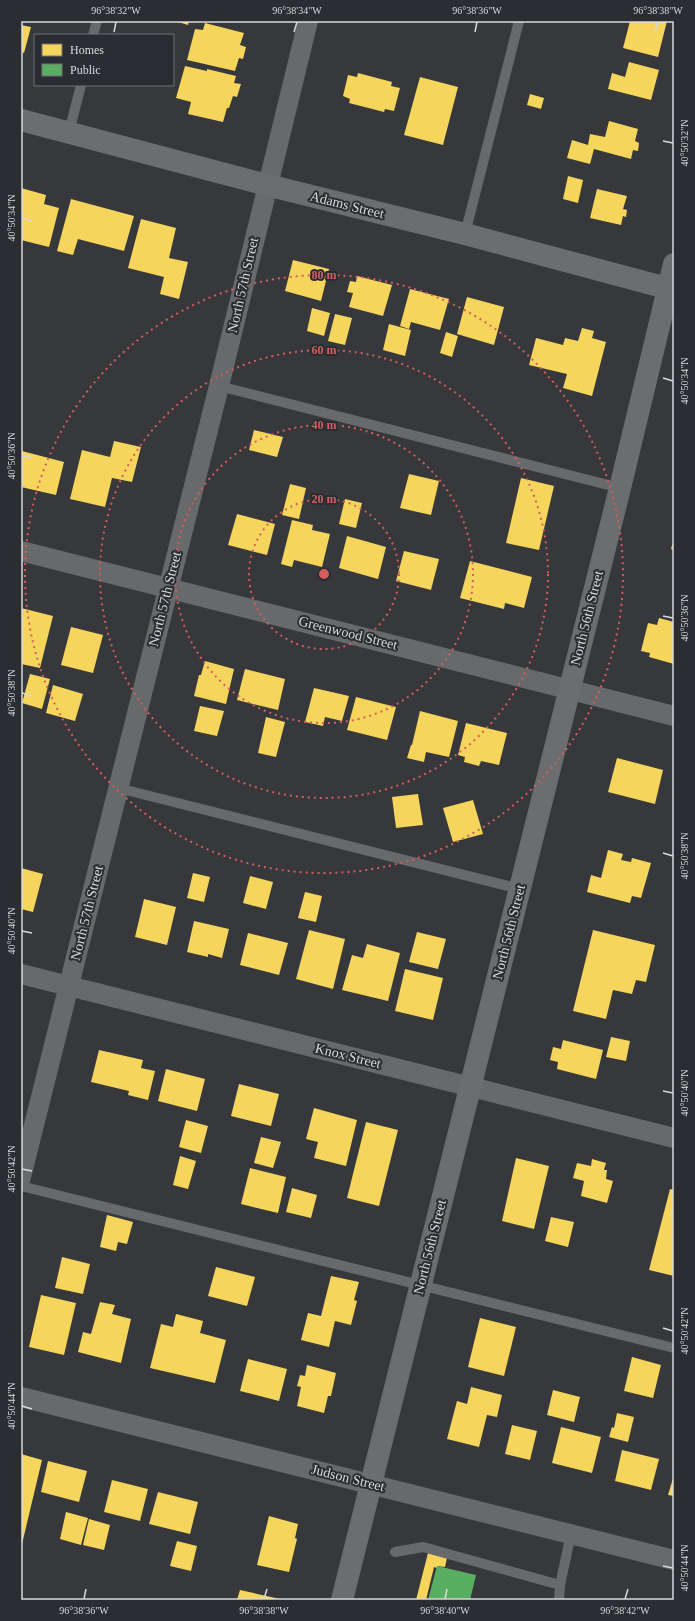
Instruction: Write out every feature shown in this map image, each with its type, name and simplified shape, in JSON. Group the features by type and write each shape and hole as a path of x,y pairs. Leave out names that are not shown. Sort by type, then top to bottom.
{"street":[{"name":"North 57th Street","path":"21,1176 219,386 308,21"},
{"name":"Adams Street","path":"21,120 267,186 465,234 671,289"},
{"name":"North 56th Street","path":"342,1600 569,690 671,289 674,264"},
{"name":"Greenwood Street","path":"21,551 674,716"},
{"name":"Knox Street","path":"21,974 674,1138"},
{"name":"Judson Street","path":"21,1398 674,1560"}],"lane":[{"path":"93,34 97,21"},
{"path":"465,234 519,21"},
{"path":"69,132 81,86"},
{"path":"219,386 620,488"},
{"path":"118,788 520,888"},
{"path":"21,1186 674,1348"},
{"path":"559,1600 560,1585 571,1534"},
{"path":"395,1552 423,1548 560,1585"}],"building: Homes":[{"path":"175,21 189,21 188,25"},
{"path":"630,21 667,21 658,57 623,48"},
{"path":"205,23 244,33 240,45 246,47 243,59 239,58 235,71 187,60 195,29 203,30"},
{"path":"21,25 31,27 24,53 21,52"},
{"path":"629,62 659,70 651,100 608,89 612,73 625,77"},
{"path":"185,66 207,71 207,69 236,76 234,83 241,84 237,97 233,96 229,108 227,108 223,122 188,114 191,102 176,98"},
{"path":"358,73 392,82 391,86 400,88 394,111 385,109 384,112 349,103 350,99 343,96 348,75 357,77"},
{"path":"420,77 458,87 443,145 404,135"},
{"path":"530,94 544,98 541,109 527,105"},
{"path":"609,121 638,129 635,141 639,143 638,151 633,150 631,159 594,149 590,164 567,158 572,140 588,145 590,134 605,137"},
{"path":"568,176 583,180 578,203 563,199"},
{"path":"21,188 46,195 44,204 59,208 49,247 21,240"},
{"path":"597,189 627,196 623,209 627,210 626,217 623,216 621,225 590,218"},
{"path":"71,199 134,216 124,251 78,239 73,255 57,251"},
{"path":"141,219 176,228 169,258 188,262 179,299 160,294 164,277 128,268"},
{"path":"293,260 329,269 321,301 285,291"},
{"path":"357,276 392,285 383,316 349,307 353,293 347,292 350,281 356,282"},
{"path":"410,289 449,299 440,330 411,322 409,329 400,326"},
{"path":"467,297 504,307 494,345 457,334"},
{"path":"312,308 330,313 324,336 307,331"},
{"path":"335,314 352,318 345,345 328,341"},
{"path":"389,324 411,330 405,356 383,350"},
{"path":"582,328 594,331 592,338 606,342 592,396 563,388 567,374 529,365 536,338 563,345 565,338 578,341"},
{"path":"446,332 458,336 452,357 440,353"},
{"path":"254,430 283,437 277,457 249,450"},
{"path":"114,441 141,447 132,482 112,478 105,507 70,499 82,450 110,457"},
{"path":"22,451 64,462 56,495 21,487"},
{"path":"409,474 439,481 431,515 400,508"},
{"path":"521,478 554,486 539,550 506,543"},
{"path":"290,484 306,488 299,519 282,515"},
{"path":"345,499 362,503 356,528 339,524"},
{"path":"237,514 275,524 267,555 228,545"},
{"path":"292,520 313,525 312,530 330,534 322,567 294,560 292,567 281,564"},
{"path":"347,536 386,547 378,579 339,568"},
{"path":"674,539 674,550 671,549"},
{"path":"404,551 439,559 431,590 396,581"},
{"path":"470,561 532,577 524,608 505,603 504,609 460,598"},
{"path":"21,608 53,616 40,668 21,664"},
{"path":"659,618 674,622 674,664 649,657 650,653 641,651 648,623 657,625"},
{"path":"71,627 103,635 93,673 61,665"},
{"path":"205,661 234,669 226,704 194,696 199,675 201,675"},
{"path":"245,669 285,679 278,710 237,700"},
{"path":"30,674 50,679 42,709 22,703"},
{"path":"53,685 83,694 75,721 46,713"},
{"path":"314,688 349,696 342,721 325,717 323,726 305,722"},
{"path":"356,697 396,707 387,740 347,730"},
{"path":"200,706 224,711 217,736 194,731"},
{"path":"420,711 458,721 449,757 426,752 424,762 407,758 412,745"},
{"path":"266,717 285,722 276,757 258,753"},
{"path":"466,723 507,733 499,765 481,761 479,766 464,762 465,757 458,755"},
{"path":"617,758 663,770 655,804 608,792"},
{"path":"418,794 423,825 396,828 392,797"},
{"path":"473,800 483,834 453,842 443,808"},
{"path":"608,850 623,854 621,860 631,862 632,858 651,863 641,898 632,896 630,903 587,892 591,875 601,878"},
{"path":"21,868 43,874 33,912 21,909"},
{"path":"193,873 210,877 204,902 187,898"},
{"path":"250,876 273,882 266,909 243,903"},
{"path":"305,892 322,896 316,922 298,918"},
{"path":"144,899 176,907 167,945 135,937"},
{"path":"194,921 229,929 222,958 208,954 208,957 187,952"},
{"path":"309,930 345,939 333,989 296,979"},
{"path":"593,930 655,945 646,982 636,980 632,994 613,990 606,1019 573,1011"},
{"path":"417,932 446,939 438,969 409,962"},
{"path":"248,933 288,943 279,975 240,965"},
{"path":"367,944 400,953 388,1001 342,990 352,955 363,958"},
{"path":"405,969 443,978 433,1020 395,1011"},
{"path":"611,1037 630,1041 626,1061 606,1057"},
{"path":"563,1040 603,1050 596,1079 557,1069 558,1062 550,1060 553,1047 561,1049"},
{"path":"99,1050 143,1060 141,1068 155,1071 148,1100 128,1095 129,1091 91,1082"},
{"path":"166,1069 205,1079 197,1111 158,1101"},
{"path":"239,1084 279,1094 271,1126 231,1116"},
{"path":"314,1108 357,1120 346,1166 314,1158 318,1142 306,1139"},
{"path":"186,1120 208,1126 201,1153 179,1147"},
{"path":"366,1122 398,1130 379,1206 347,1198"},
{"path":"261,1137 281,1142 273,1168 254,1163"},
{"path":"180,1156 196,1161 188,1189 173,1185"},
{"path":"516,1158 549,1166 534,1229 502,1221"},
{"path":"592,1159 606,1163 604,1170 607,1170 606,1179 613,1181 607,1203 581,1196 584,1181 573,1178 577,1163 591,1166"},
{"path":"250,1168 286,1177 278,1213 241,1204"},
{"path":"292,1188 317,1195 311,1218 286,1212"},
{"path":"670,1189 674,1190 674,1276 649,1270"},
{"path":"107,1215 133,1222 127,1244 118,1242 116,1251 100,1247"},
{"path":"551,1217 574,1222 568,1247 545,1241"},
{"path":"62,1257 90,1264 83,1294 55,1288"},
{"path":"216,1267 255,1277 247,1306 208,1296"},
{"path":"331,1276 359,1282 354,1300 357,1301 351,1325 335,1321 329,1347 301,1340 308,1313 321,1316"},
{"path":"41,1295 76,1303 64,1355 29,1347"},
{"path":"100,1302 115,1305 112,1314 131,1319 121,1363 78,1352 83,1332 91,1334"},
{"path":"176,1314 203,1321 200,1333 226,1340 215,1383 150,1368 161,1324 173,1327"},
{"path":"480,1318 516,1327 504,1376 468,1367"},
{"path":"632,1357 661,1365 653,1398 624,1391"},
{"path":"248,1359 287,1369 279,1401 240,1391"},
{"path":"307,1365 336,1373 331,1396 328,1396 324,1413 297,1406 301,1387 297,1386 300,1375 305,1376"},
{"path":"471,1387 502,1395 497,1417 487,1415 479,1447 447,1439 457,1401 467,1404"},
{"path":"553,1390 580,1397 574,1422 547,1415"},
{"path":"617,1413 634,1417 628,1442 609,1437 612,1427 614,1428"},
{"path":"512,1425 537,1431 530,1460 505,1454"},
{"path":"561,1427 601,1437 592,1473 552,1463"},
{"path":"622,1450 659,1459 651,1490 615,1481"},
{"path":"21,1454 42,1460 22,1544 21,1544"},
{"path":"48,1461 87,1471 79,1502 41,1492"},
{"path":"674,1475 674,1496 668,1495"},
{"path":"112,1480 148,1489 140,1521 104,1512"},
{"path":"158,1492 198,1502 190,1534 149,1524"},
{"path":"66,1512 88,1518 81,1545 60,1539"},
{"path":"269,1516 298,1524 295,1538 297,1539 289,1572 257,1565"},
{"path":"89,1519 110,1525 104,1550 83,1545"},
{"path":"177,1541 197,1546 191,1571 170,1566"},
{"path":"428,1553 447,1558 445,1567 434,1567 426,1600 416,1600"},
{"path":"240,1590 280,1599 280,1600 237,1600"}],"building: Public":[{"path":"437,1566 476,1575 470,1600 428,1600"}]}
